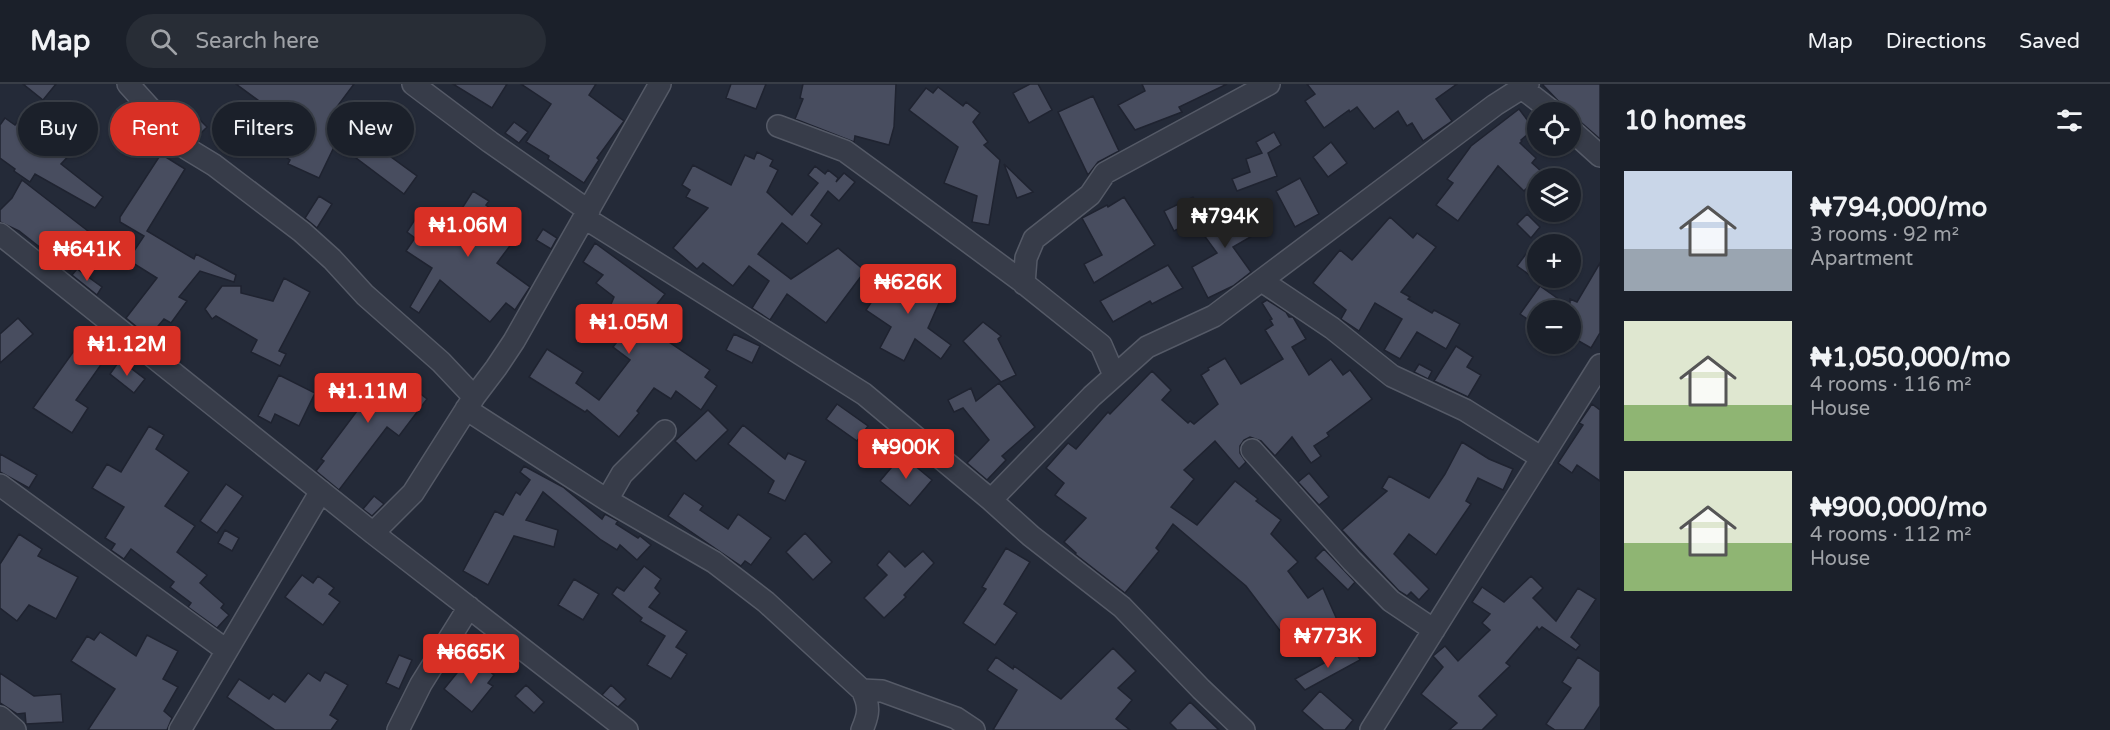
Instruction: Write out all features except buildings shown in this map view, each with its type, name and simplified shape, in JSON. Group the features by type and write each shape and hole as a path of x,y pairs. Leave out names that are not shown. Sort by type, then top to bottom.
{"street":[{"path":"128,84 186,148 214,165 302,232 332,259 365,295 441,363 470,403 607,500 714,562 766,602 862,690 866,699 868,716 862,730"},
{"path":"412,84 587,214 864,394 1031,536 1122,607 1201,689 1245,730"},
{"path":"373,533 413,492 470,403 514,341 660,84"},
{"path":"1024,284 1026,258 1034,239 1090,195 1105,173 1269,84"},
{"path":"991,500 1114,375 1147,347 1214,316 1477,118 1525,86 1542,102"},
{"path":"778,126 845,151 1024,284 1101,345 1114,375"},
{"path":"1581,139 1600,156"},
{"path":"0,234 373,533 627,730"},
{"path":"1262,281 1332,328 1392,376 1465,410 1542,458"},
{"path":"1371,730 1600,365"},
{"path":"607,500 622,474 665,431"},
{"path":"1252,450 1391,601 1434,630"},
{"path":"0,484 226,650"},
{"path":"187,727 226,650 321,491"},
{"path":"398,730 421,684 469,607"},
{"path":"862,690 882,691 956,718 974,730"},
{"path":"0,717 15,730"}]}
